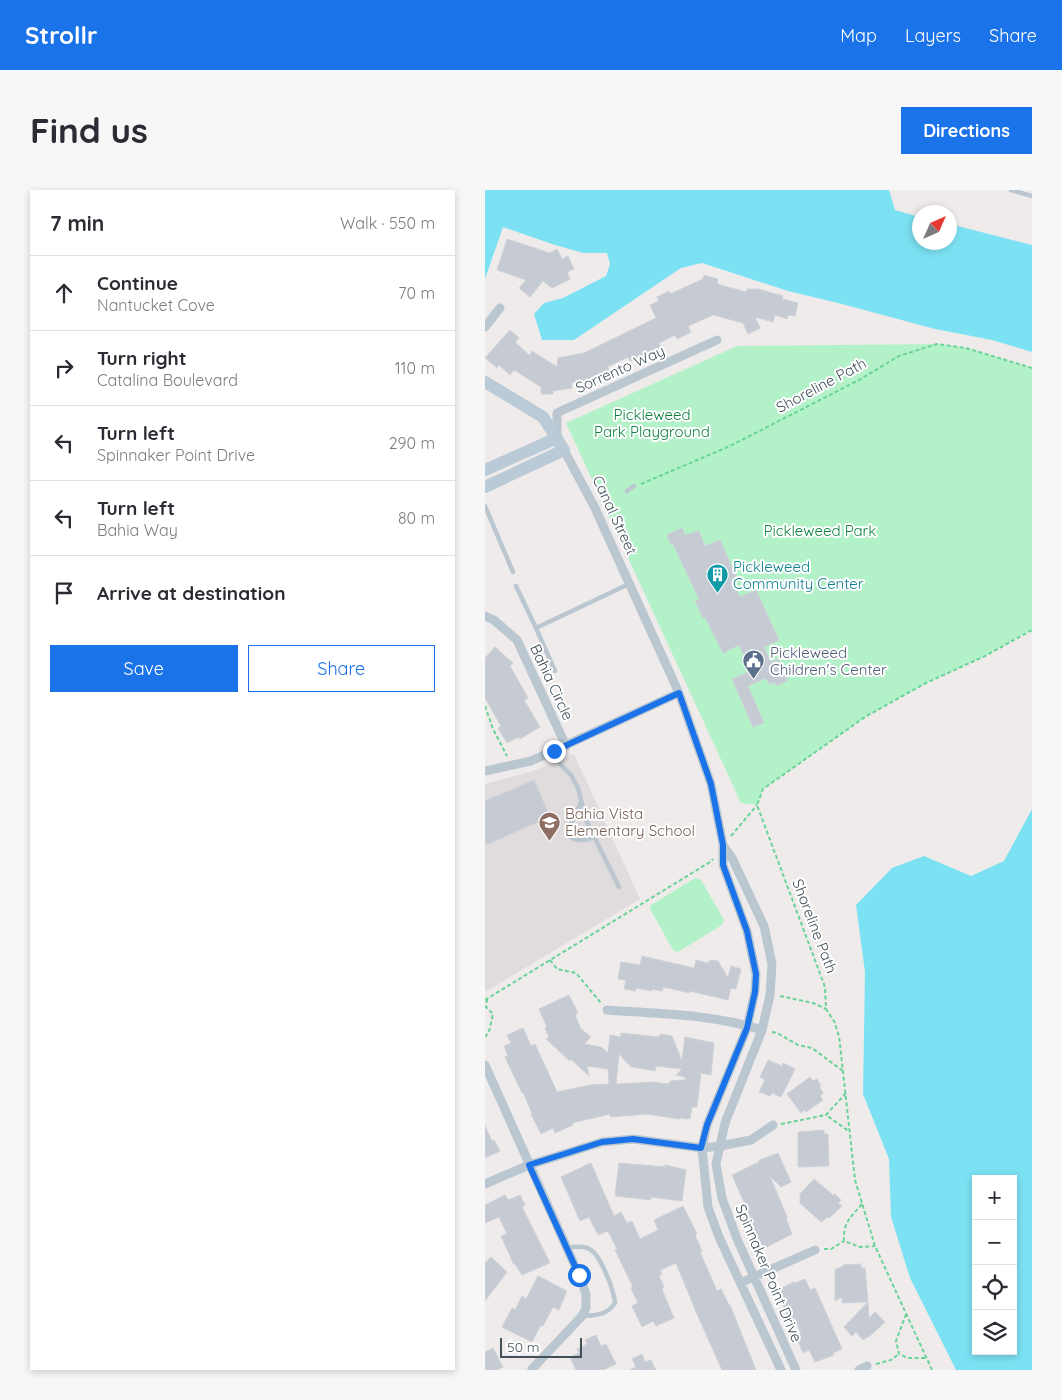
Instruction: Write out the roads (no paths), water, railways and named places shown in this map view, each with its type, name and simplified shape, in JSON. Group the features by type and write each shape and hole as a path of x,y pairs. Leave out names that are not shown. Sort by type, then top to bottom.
{"street":[{"path":"485,327 500,308"},
{"name":"Sorrento Way","path":"557,438 557,413 561,410 717,340"},
{"name":"Canal Street","path":"485,382 543,417 557,438 594,506 679,693"},
{"path":"485,470 557,438"},
{"path":"485,487 564,450"},
{"name":"Bahia Circle","path":"485,616 494,620 517,640 566,746"},
{"path":"485,771 531,761 679,693"},
{"name":"Spinnaker Point Drive","path":"679,693 711,784 723,845 723,865 747,931 756,974 755,992 747,1026 707,1125 701,1148 708,1207 719,1237 781,1370"},
{"name":"Spinnaker Point Drive","path":"723,845 732,858 763,926 772,964 770,995 763,1030 725,1123 716,1164 722,1198 737,1239 796,1370"},
{"path":"607,1010 707,1018 763,1030"},
{"path":"485,1064 567,1247 586,1294 586,1308 582,1316 532,1369"},
{"path":"485,1184 529,1165 602,1142 633,1139 701,1148 751,1140 773,1125"},
{"path":"740,1283 815,1250"}],"lane":[{"path":"1011,190 1032,196"},
{"path":"627,491 634,486"},
{"path":"485,506 513,572"},
{"path":"536,628 629,584"},
{"path":"516,586 555,670"},
{"path":"554,751 560,764 571,775 578,788 586,820 619,887"},
{"path":"582,800 570,826 569,833 577,841 585,841 595,837"},
{"path":"567,1247 588,1248 596,1253 614,1294 615,1303 611,1310 582,1316"}],"water":[{"path":"485,190 889,190 895,210 912,215 912,250 957,250 957,226 1032,245 1032,352 992,340 935,329 788,291 702,263 681,268 574,340 542,340 534,314 544,303 563,298 606,276 610,264 607,253 583,253 503,227 485,279"},
{"path":"1032,809 1032,1370 956,1370 910,1278 891,1217 889,1159 863,1094 865,972 856,905 892,868 924,856 971,876 1004,861"}],"place":[{"name":"Pickleweed Community Center","path":"717,594"},
{"name":"Pickleweed Children's Center","path":"754,680"},
{"name":"Bahia Vista Elementary School","path":"549,841"}],"park label":[{"name":"Pickleweed Park Playground","path":"652,422"},
{"name":"Pickleweed Park","path":"820,530"}]}
